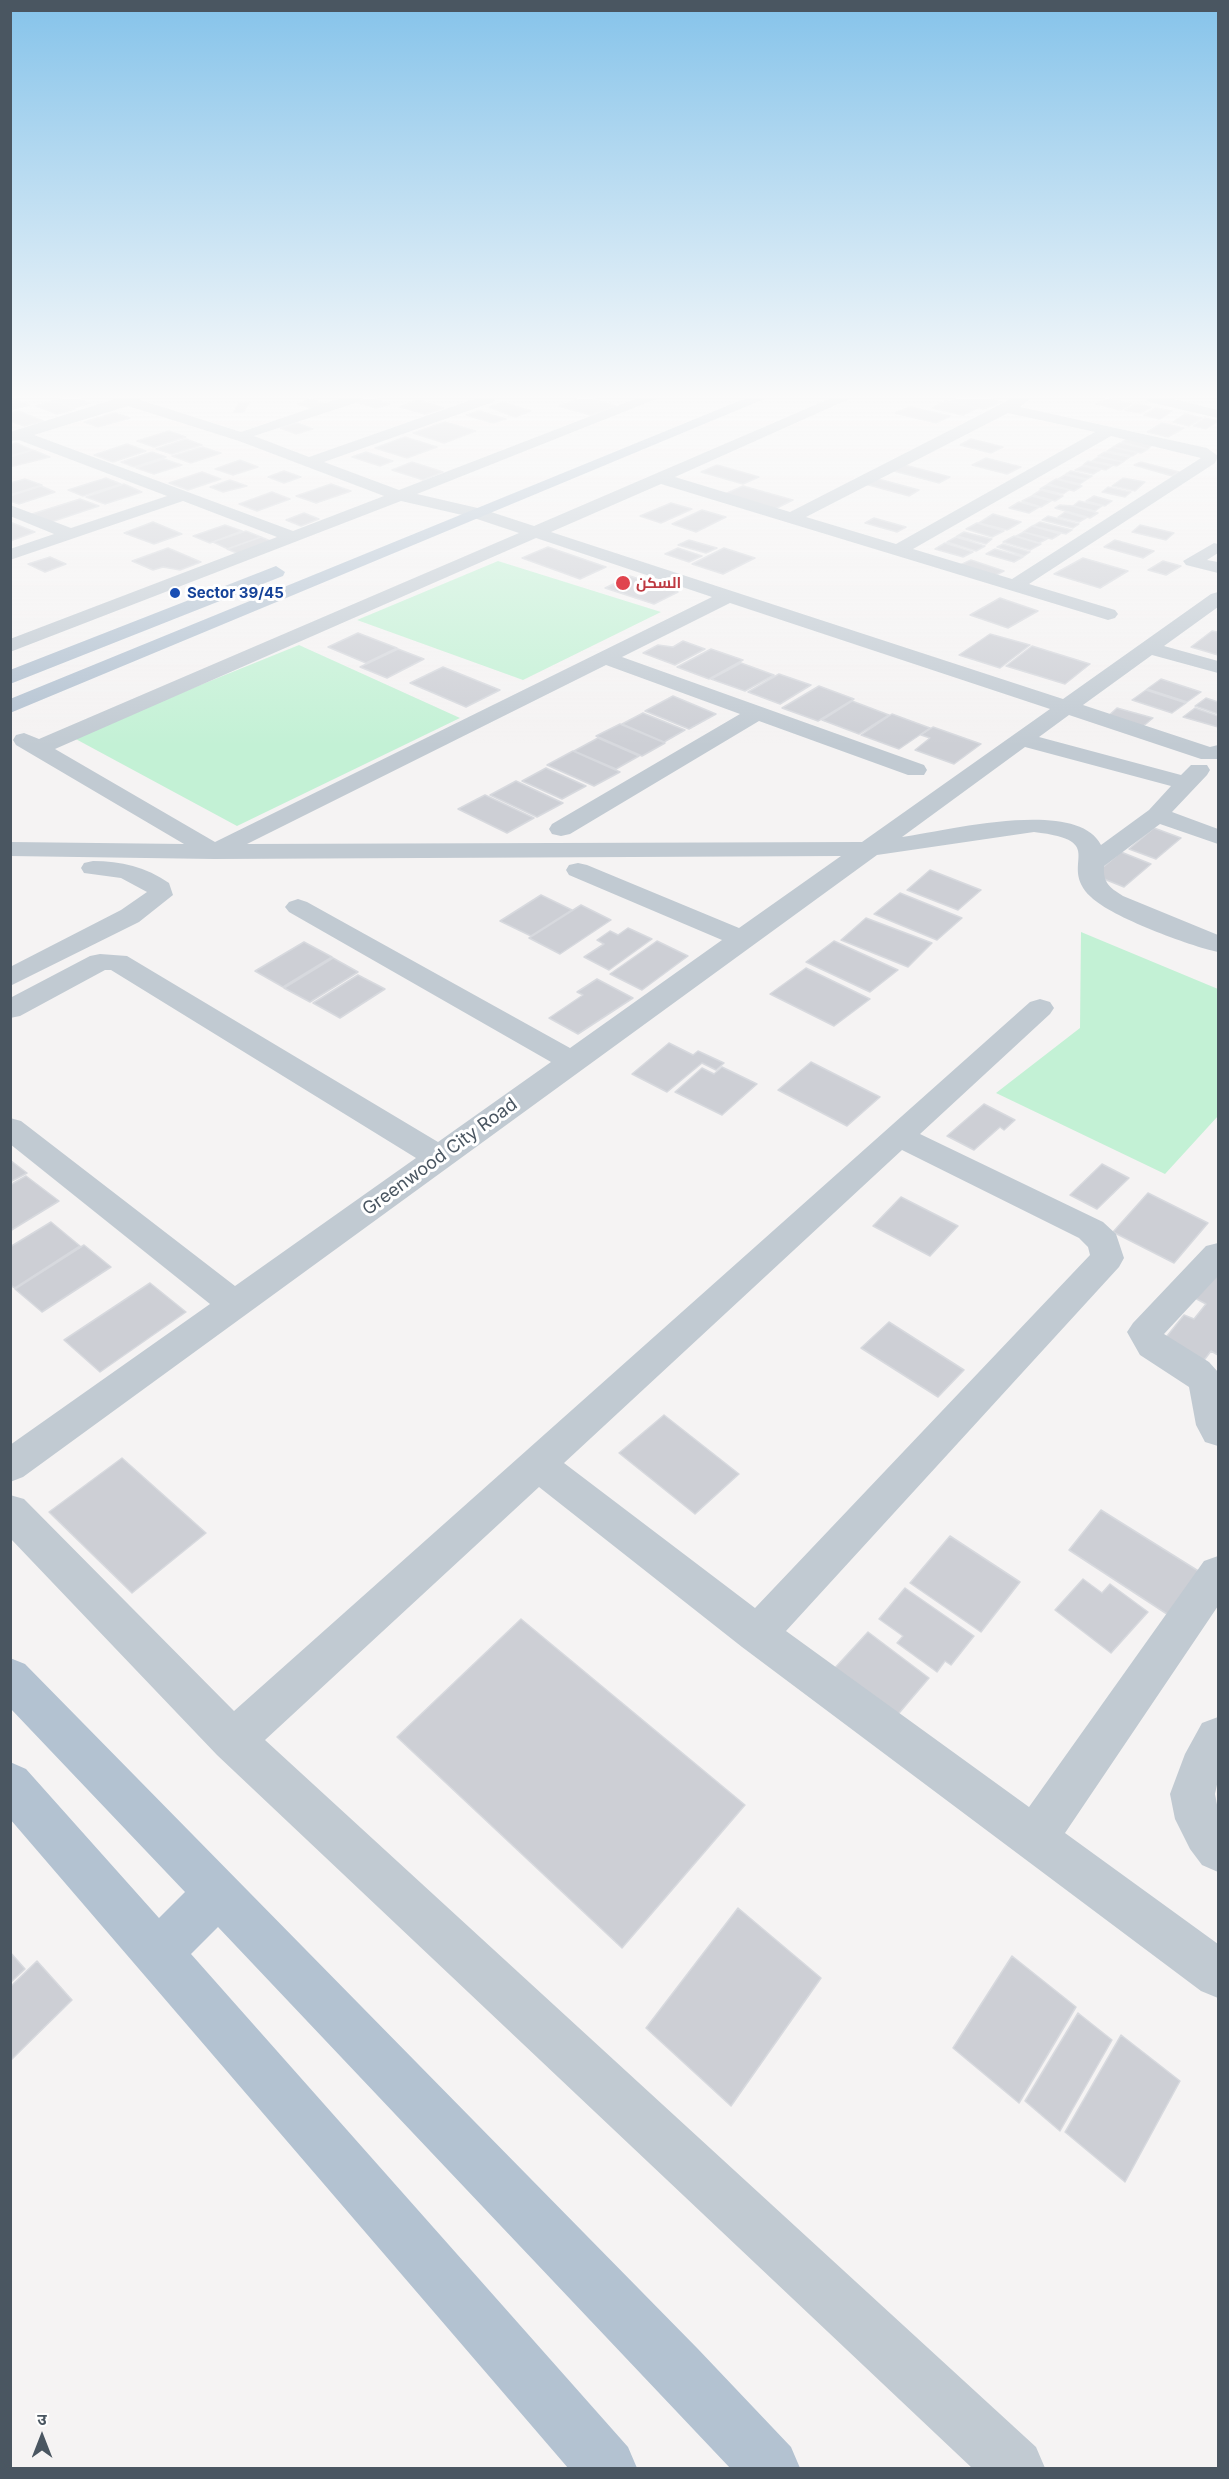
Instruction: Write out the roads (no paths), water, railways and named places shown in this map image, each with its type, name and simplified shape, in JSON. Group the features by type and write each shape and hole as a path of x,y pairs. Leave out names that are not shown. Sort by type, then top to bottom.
{"main road":[{"path":"10,707 472,515"},
{"path":"10,678 297,564"},
{"path":"10,1678 678,2369 770,2469"},
{"path":"10,1784 608,2469"},
{"path":"159,1952 217,1894"}],"street":[{"path":"22,515 70,534"},
{"path":"10,555 127,515"},
{"path":"233,515 291,536"},
{"path":"10,646 346,515"},
{"path":"481,515 730,595 1063,708 1215,750 1188,784 1157,814 1093,862"},
{"path":"214,852 30,743 576,515"},
{"path":"775,515 1108,614"},
{"path":"789,519 797,515"},
{"path":"896,551 960,515"},
{"path":"1013,586 1124,515"},
{"path":"1214,548 1192,561 1218,568"},
{"path":"214,852 730,595"},
{"name":"Greenwood City Road","path":"10,1466 1218,598"},
{"path":"1149,648 1218,667"},
{"path":"606,658 916,770"},
{"path":"561,829 759,712"},
{"path":"1019,740 1188,784"},
{"path":"1157,814 1211,832"},
{"path":"10,870 214,852 871,849 1034,825 1061,826 1081,834 1091,848 1093,862 1090,877 1098,892 1116,903 1218,944"},
{"path":"10,849 123,860 160,888 160,895 130,916 10,978"},
{"path":"578,870 744,940"},
{"path":"298,907 573,1062"},
{"path":"10,1010 100,962 117,962 440,1158"},
{"path":"233,1740 897,1135 1040,1008"},
{"path":"10,1128 235,1305"},
{"path":"757,1634 1107,1258 1104,1242 1091,1230 897,1135"},
{"path":"1218,1255 1145,1332 1149,1343 1201,1376 1207,1388 1213,1420 1218,1431"},
{"path":"536,1463 757,1634 1218,1974"},
{"path":"10,1510 233,1740 1015,2469"},
{"path":"1035,1838 1218,1574"},
{"path":"1218,1738 1197,1773 1192,1796 1198,1825 1218,1849"}],"place":[{"name":"السكن","path":"623,583"},
{"name":"Sector 39/45","path":"175,593"}]}
